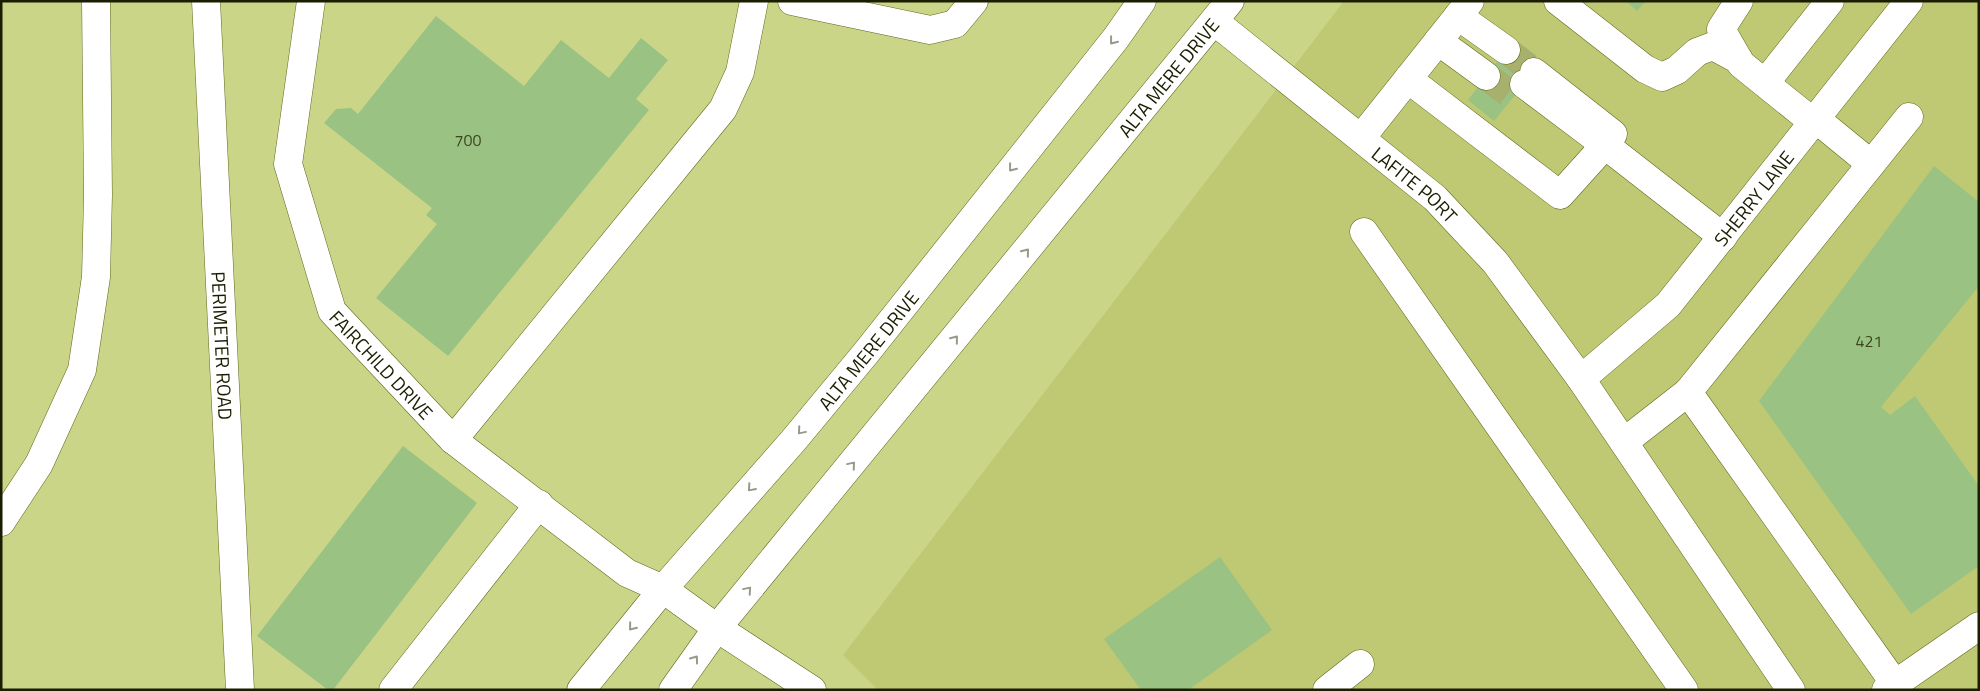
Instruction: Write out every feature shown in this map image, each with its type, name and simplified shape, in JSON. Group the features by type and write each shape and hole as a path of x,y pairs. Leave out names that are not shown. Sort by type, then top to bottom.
{"main road":[{"path":"1,522 39,464 82,370 96,277 98,195 96,1"},
{"name":"PERIMETER ROAD","path":"206,1 240,690"},
{"name":"FAIRCHILD DRIVE","path":"311,1 288,164 332,311 453,440 539,504 627,574 663,589 717,628 812,690"},
{"path":"453,440 723,109 740,72 754,1"},
{"path":"792,1 930,30 955,24 974,1"},
{"name":"ALTA MERE DRIVE","path":"582,690 663,589 793,441 866,353 1110,46 1142,1"},
{"path":"1558,1 1646,69 1662,77 1677,70 1697,52 1713,46 1739,60"},
{"path":"1739,1 1721,29 1741,64 1871,164"},
{"path":"1765,83 1830,1"},
{"name":"SHERRY LANE","path":"1581,379 1668,305 1909,1"},
{"name":"ALTA MERE DRIVE","path":"673,690 717,628 1222,11"},
{"name":"LAFITE PORT","path":"1222,11 1361,138 1435,198 1494,262 1581,379 1791,690"},
{"path":"1361,138 1454,22 1496,63"},
{"path":"1408,79 1560,195 1599,151"},
{"path":"1524,84 1599,151 1723,236"},
{"path":"1624,442 1688,392 1909,117"},
{"path":"1364,232 1684,690"},
{"path":"1688,392 1891,687 1979,626"},
{"path":"393,690 539,504"},
{"path":"1327,690 1360,664"}],"shaded area":[{"path":"1344,1 1979,1 1979,690 878,690 843,655"}],"building":[{"path":"1626,1 1646,1 1637,11"},
{"path":"436,16 524,86 561,40 609,78 641,38 668,60 636,99 649,110 448,356 376,298 437,224 426,215 432,208 324,123 336,109 351,108 358,114"},
{"path":"1514,39 1542,62 1494,121 1468,100"},
{"path":"1934,166 1979,202 1979,286 1881,407 1890,415 1915,396 1979,486 1979,566 1911,614 1759,401"},
{"path":"403,446 477,503 333,690 328,690 257,636"},
{"path":"1220,557 1272,630 1188,690 1141,690 1104,639"}],"tunnel":[{"path":"1506,50 1534,72"},
{"path":"1486,76 1514,97"}]}
